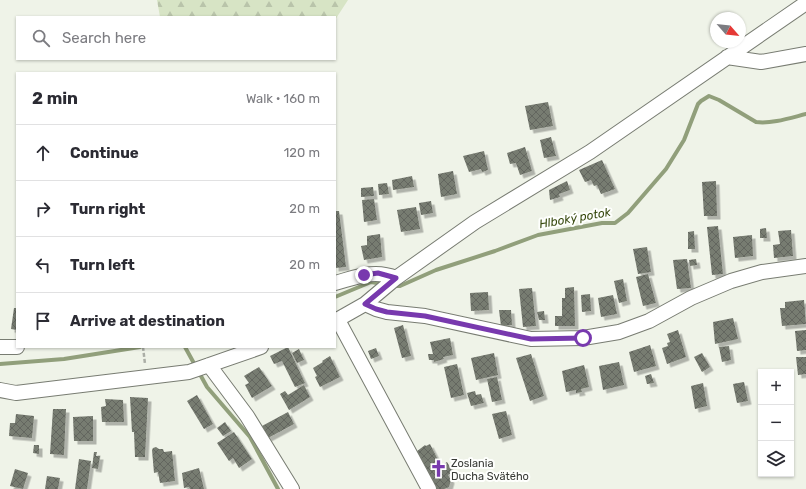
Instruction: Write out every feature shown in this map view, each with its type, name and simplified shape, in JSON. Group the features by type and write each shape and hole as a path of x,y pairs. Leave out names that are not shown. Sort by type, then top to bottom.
{"street":[{"path":"429,489 337,321 366,302 396,278 475,222 590,152 806,4"},
{"path":"727,57 761,62 806,54"},
{"path":"366,302 376,309 387,312 425,316 531,339 583,338 619,332 649,321 692,298 731,281 762,272 806,266"},
{"path":"336,283 364,275 378,273 396,278"},
{"path":"0,347 16,346"},
{"path":"0,390 16,393 189,372 258,348"},
{"path":"207,366 247,416 292,489"}],"path":[{"path":"144,348 144,356"}],"green space":[{"path":"157,0 348,0 336,18 336,16 160,16"}],"building":[{"path":"548,102 553,126 530,130 525,106"},
{"path":"551,137 556,156 544,158 540,140"},
{"path":"525,147 532,171 520,175 516,163 510,164 507,153"},
{"path":"484,151 488,170 482,172 481,169 469,172 463,156"},
{"path":"602,160 615,189 601,194 597,185 594,186 591,180 585,182 579,170"},
{"path":"453,171 457,194 441,197 438,174"},
{"path":"412,176 414,187 393,190 392,180"},
{"path":"567,181 570,190 559,194 560,197 550,200 549,190"},
{"path":"716,181 717,216 704,216 702,182"},
{"path":"387,183 389,194 379,195 378,184"},
{"path":"373,187 374,196 361,197 361,188"},
{"path":"374,199 377,220 364,222 362,200"},
{"path":"431,201 433,213 421,215 419,203"},
{"path":"416,207 420,229 401,232 397,210"},
{"path":"336,211 339,211 346,267 336,268"},
{"path":"718,226 723,274 712,275 707,227"},
{"path":"766,228 767,238 760,238 760,229"},
{"path":"791,230 793,256 774,258 773,245 780,244 778,231"},
{"path":"694,231 695,249 688,249 688,232"},
{"path":"380,234 382,257 364,260 361,246 367,245 367,236"},
{"path":"752,235 753,256 735,258 733,237"},
{"path":"647,247 651,272 638,274 633,249"},
{"path":"687,259 691,288 677,289 673,260"},
{"path":"696,259 697,265 690,266 689,260"},
{"path":"648,274 656,303 643,306 636,277"},
{"path":"623,279 627,301 619,303 614,281"},
{"path":"574,287 575,326 555,326 555,316 562,316 562,298 565,298 565,288"},
{"path":"532,288 536,326 523,327 519,289"},
{"path":"488,292 489,310 471,311 470,293"},
{"path":"590,294 591,311 582,312 581,295"},
{"path":"613,295 617,314 601,317 598,298"},
{"path":"804,300 806,324 782,326 780,308 785,308 785,302"},
{"path":"14,308 16,308 16,330 11,329"},
{"path":"499,310 511,310 512,325 501,326"},
{"path":"544,311 545,320 539,320 537,312"},
{"path":"733,318 738,339 715,344 713,322"},
{"path":"403,325 411,356 402,358 394,328"},
{"path":"678,330 686,357 667,364 662,348 668,346 667,343 670,342 667,334"},
{"path":"806,330 806,350 797,351 795,331"},
{"path":"450,338 453,355 443,357 444,359 434,362 434,360 429,360 428,354 433,354 430,342"},
{"path":"650,345 656,366 634,372 629,352"},
{"path":"729,346 731,360 722,362 719,347"},
{"path":"288,348 305,383 295,387 282,361 274,364 270,356"},
{"path":"376,348 379,356 371,359 368,351"},
{"path":"299,349 304,360 297,363 292,353"},
{"path":"494,353 498,375 476,380 471,358"},
{"path":"702,353 710,367 702,372 694,357"},
{"path":"531,354 544,396 530,401 516,358"},
{"path":"330,356 340,377 320,387 315,377 317,376 313,368"},
{"path":"796,357 806,357 806,374 798,375"},
{"path":"619,362 624,385 603,390 599,366"},
{"path":"457,364 464,395 451,398 444,367"},
{"path":"584,365 589,387 581,389 582,392 576,393 576,390 566,392 562,371"},
{"path":"259,367 272,386 252,398 245,385 249,383 244,376"},
{"path":"651,374 654,383 647,384 645,376"},
{"path":"497,377 502,400 492,402 487,379"},
{"path":"744,382 748,401 737,403 733,384"},
{"path":"703,383 707,406 695,409 691,386"},
{"path":"304,385 310,397 289,410 280,394 285,391 288,395"},
{"path":"475,391 476,395 481,394 484,403 471,406 467,393"},
{"path":"197,395 213,424 204,429 187,401"},
{"path":"130,397 148,398 145,457 135,457"},
{"path":"105,399 123,400 124,422 102,422 101,407 106,406"},
{"path":"53,409 66,409 64,455 50,454"},
{"path":"506,411 512,435 499,439 492,414"},
{"path":"288,412 294,424 268,438 262,426"},
{"path":"16,414 34,416 32,438 9,436 10,423 15,423"},
{"path":"93,416 93,441 74,441 73,417"},
{"path":"225,422 231,431 223,436 217,428"},
{"path":"234,432 252,459 239,468 233,458 229,461 217,443"},
{"name":"Zoslania Ducha Svätého","path":"430,444 441,466 447,462 453,472 448,475 451,480 449,487 444,489 432,489 416,452 425,445"},
{"path":"34,445 39,445 39,454 33,453"},
{"path":"156,447 163,449 164,452 172,451 175,481 160,483 158,472 154,473 152,450"},
{"path":"94,452 97,452 96,456 100,456 98,469 92,468"},
{"path":"79,459 91,461 87,489 75,489"},
{"path":"199,468 204,489 190,489 189,487 184,488 182,473"},
{"path":"15,469 28,473 23,489 10,486"},
{"path":"47,476 60,478 58,489 45,489"}],"waterway":[{"name":"Hlboký potok","path":"393,286 400,286 436,270 538,235 602,223 615,223 628,213 666,169 684,140 698,104 709,96 719,100 756,122 775,121 806,114"},
{"name":"Hlboký potok","path":"336,297 371,282 383,284"},
{"name":"Hlboký potok","path":"0,364 64,359 134,348"},
{"path":"186,348 207,387 250,437 278,489"}],"place":[{"name":"Zoslania Ducha Svätého","path":"438,469"}],"route":[{"path":"364,275 378,273 396,278 365,304 376,309 387,312 425,316 531,339 583,338"}]}
